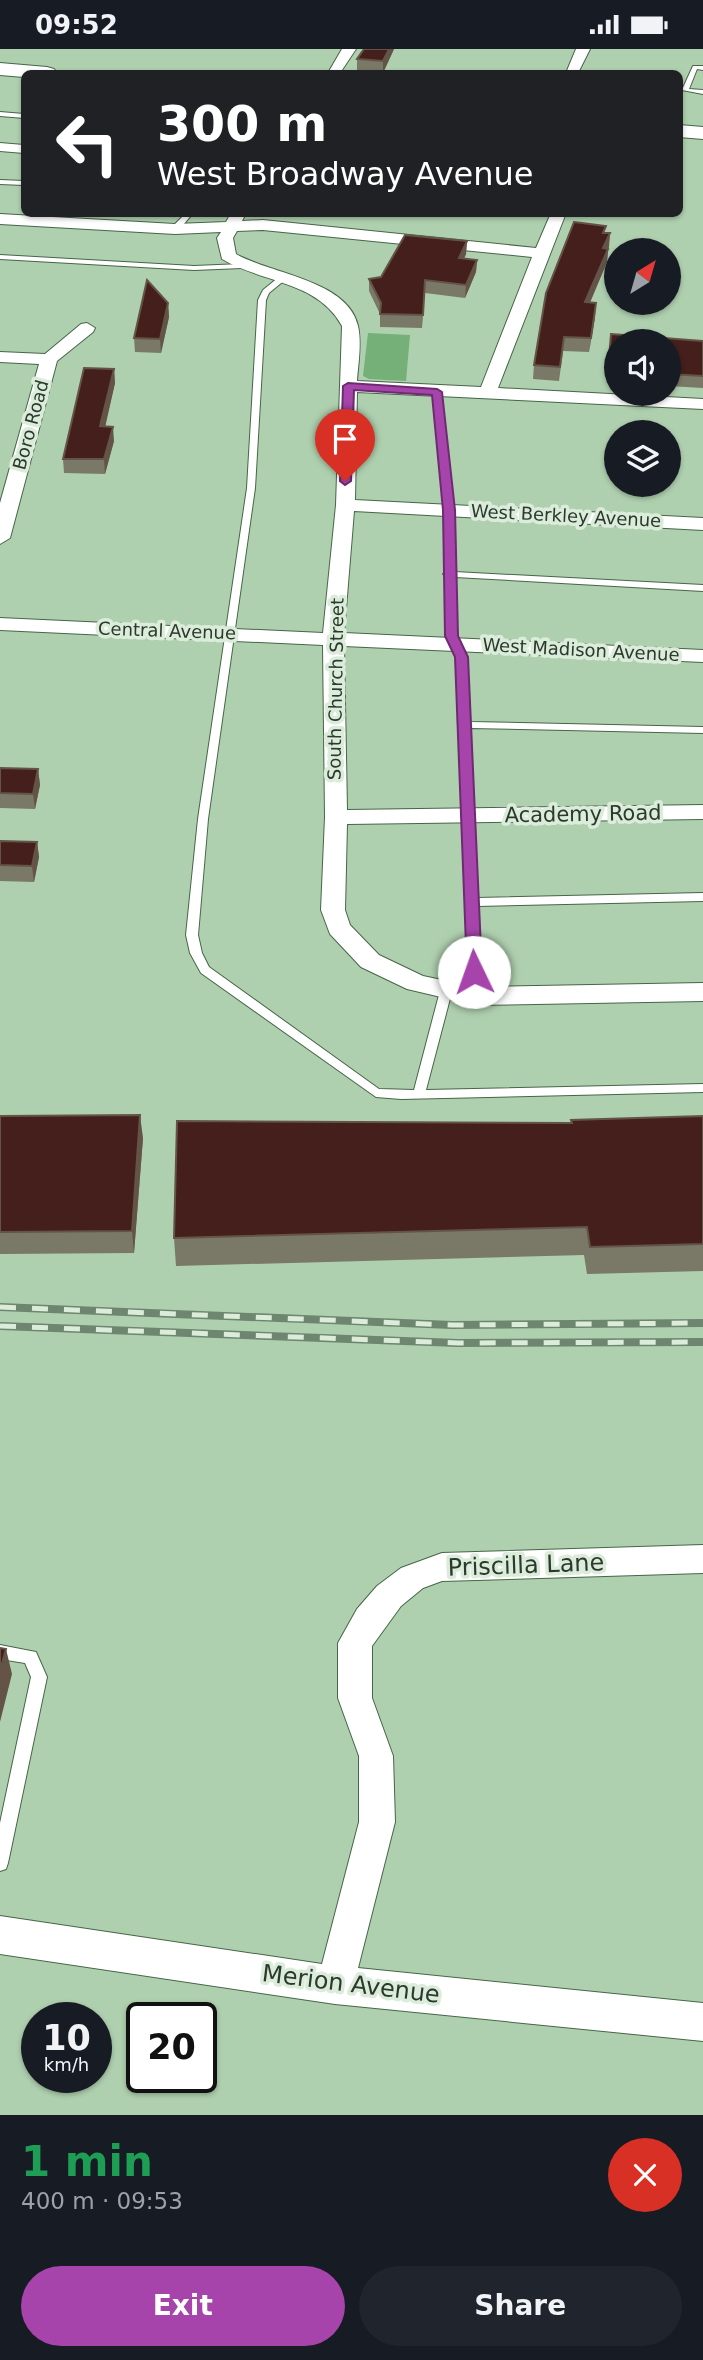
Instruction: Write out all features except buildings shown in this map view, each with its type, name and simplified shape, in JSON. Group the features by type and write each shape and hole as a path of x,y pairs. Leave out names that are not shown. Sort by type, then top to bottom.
{"main road":[{"path":"0,69 21,71"},
{"path":"683,131 703,133"}],"street":[{"path":"336,70 349,49"},
{"path":"573,70 583,49"},
{"path":"0,147 21,149"},
{"path":"486,394 557,217"},
{"path":"0,219 175,229 235,220 541,253"},
{"path":"235,220 225,238 225,250 242,266"},
{"name":"South Church Street","path":"242,266 329,296 346,315 350,326 345,505 333,638 336,817 333,910 339,928 370,961 416,983 446,991"},
{"name":"Boro Road","path":"0,538 49,359 87,328"},
{"path":"0,357 49,359"},
{"path":"348,386 703,404"},
{"name":"West Berkley Avenue","path":"345,505 703,524"},
{"name":"Central Avenue","path":"0,624 333,638"},
{"name":"West Madison Avenue","path":"333,638 703,656"},
{"name":"Academy Road","path":"336,817 703,812"},
{"path":"446,991 475,996 703,992"},
{"name":"Priscilla Lane","path":"335,1985 377,1822 376,1756 355,1698 355,1643 389,1595 412,1578 442,1567 703,1559"},
{"name":"Merion Avenue","path":"0,1935 335,1985 703,2022"}],"lane":[{"path":"703,68 695,67 685,90 703,92"},
{"path":"691,77 703,78"},
{"path":"0,114 21,115"},
{"path":"0,182 21,183"},
{"path":"175,229 186,217"},
{"path":"0,257 194,268 242,266"},
{"path":"282,279 265,292 262,300 251,488 204,819 192,935 196,953 205,970 376,1093 401,1095 703,1088"},
{"path":"437,392 449,510 451,636 461,657 475,996"},
{"path":"448,574 703,588"},
{"path":"463,725 703,730"},
{"path":"471,902 703,897"},
{"path":"419,1093 446,991"},
{"path":"0,1652 30,1657 38,1677 0,1863"}],"green space":[{"path":"368,333 410,335 406,381 369,379 363,376"}],"railway":[{"path":"0,1307 452,1325 703,1323"},
{"path":"0,1326 458,1343 703,1342"}],"route":[{"path":"345,481 348,386 437,392 449,510 451,636 461,657 474,972"}]}
